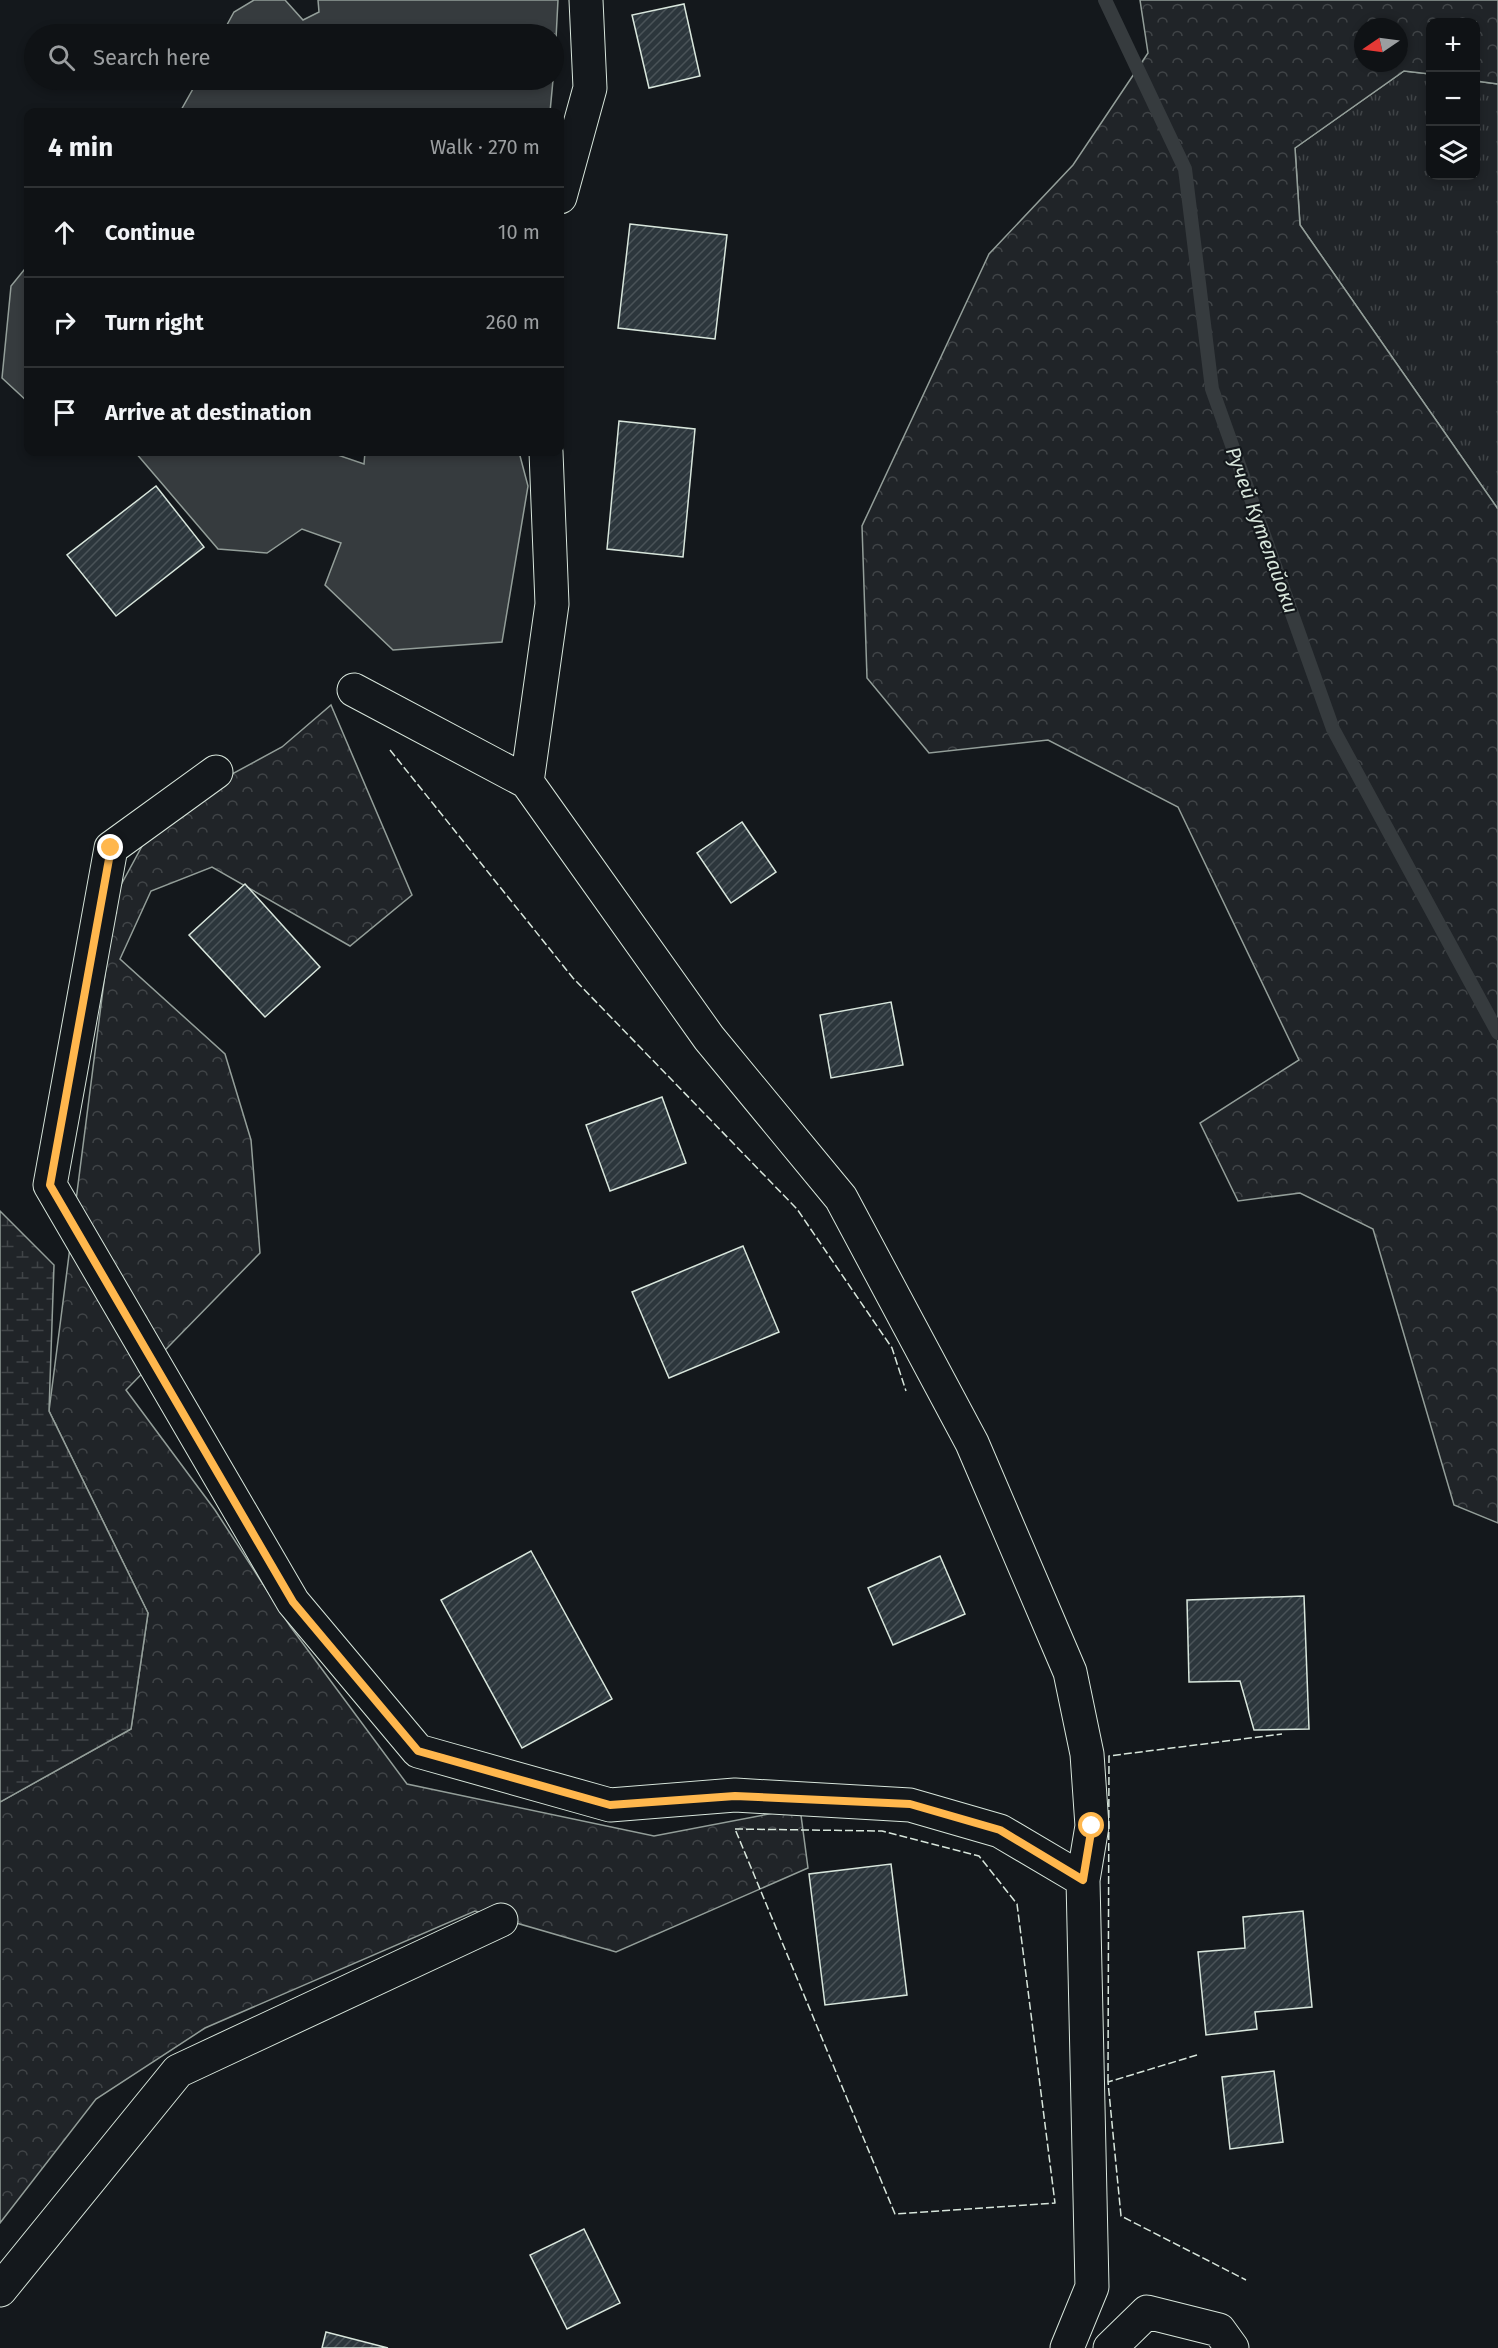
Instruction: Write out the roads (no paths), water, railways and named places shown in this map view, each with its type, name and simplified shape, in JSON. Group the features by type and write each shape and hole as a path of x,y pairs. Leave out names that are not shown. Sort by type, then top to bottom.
{"street":[{"path":"564,182 590,87 586,0"},
{"path":"527,782 552,604 546,456"},
{"path":"354,690 527,782 709,1038 841,1198 972,1443 1070,1672 1087,1754 1092,1826 1083,1880 1092,2287 1067,2348"},
{"path":"216,772 111,848 50,1185 293,1602 418,1751 610,1805 735,1796 910,1804 1000,1830 1083,1880"},
{"path":"0,2290 178,2071 501,1920"},
{"path":"1110,2348 1147,2312 1219,2330 1232,2348"}],"waterway":[{"name":"Ручей Кутелайоки","path":"1105,0 1185,169 1212,389 1333,729 1498,1033"}]}
